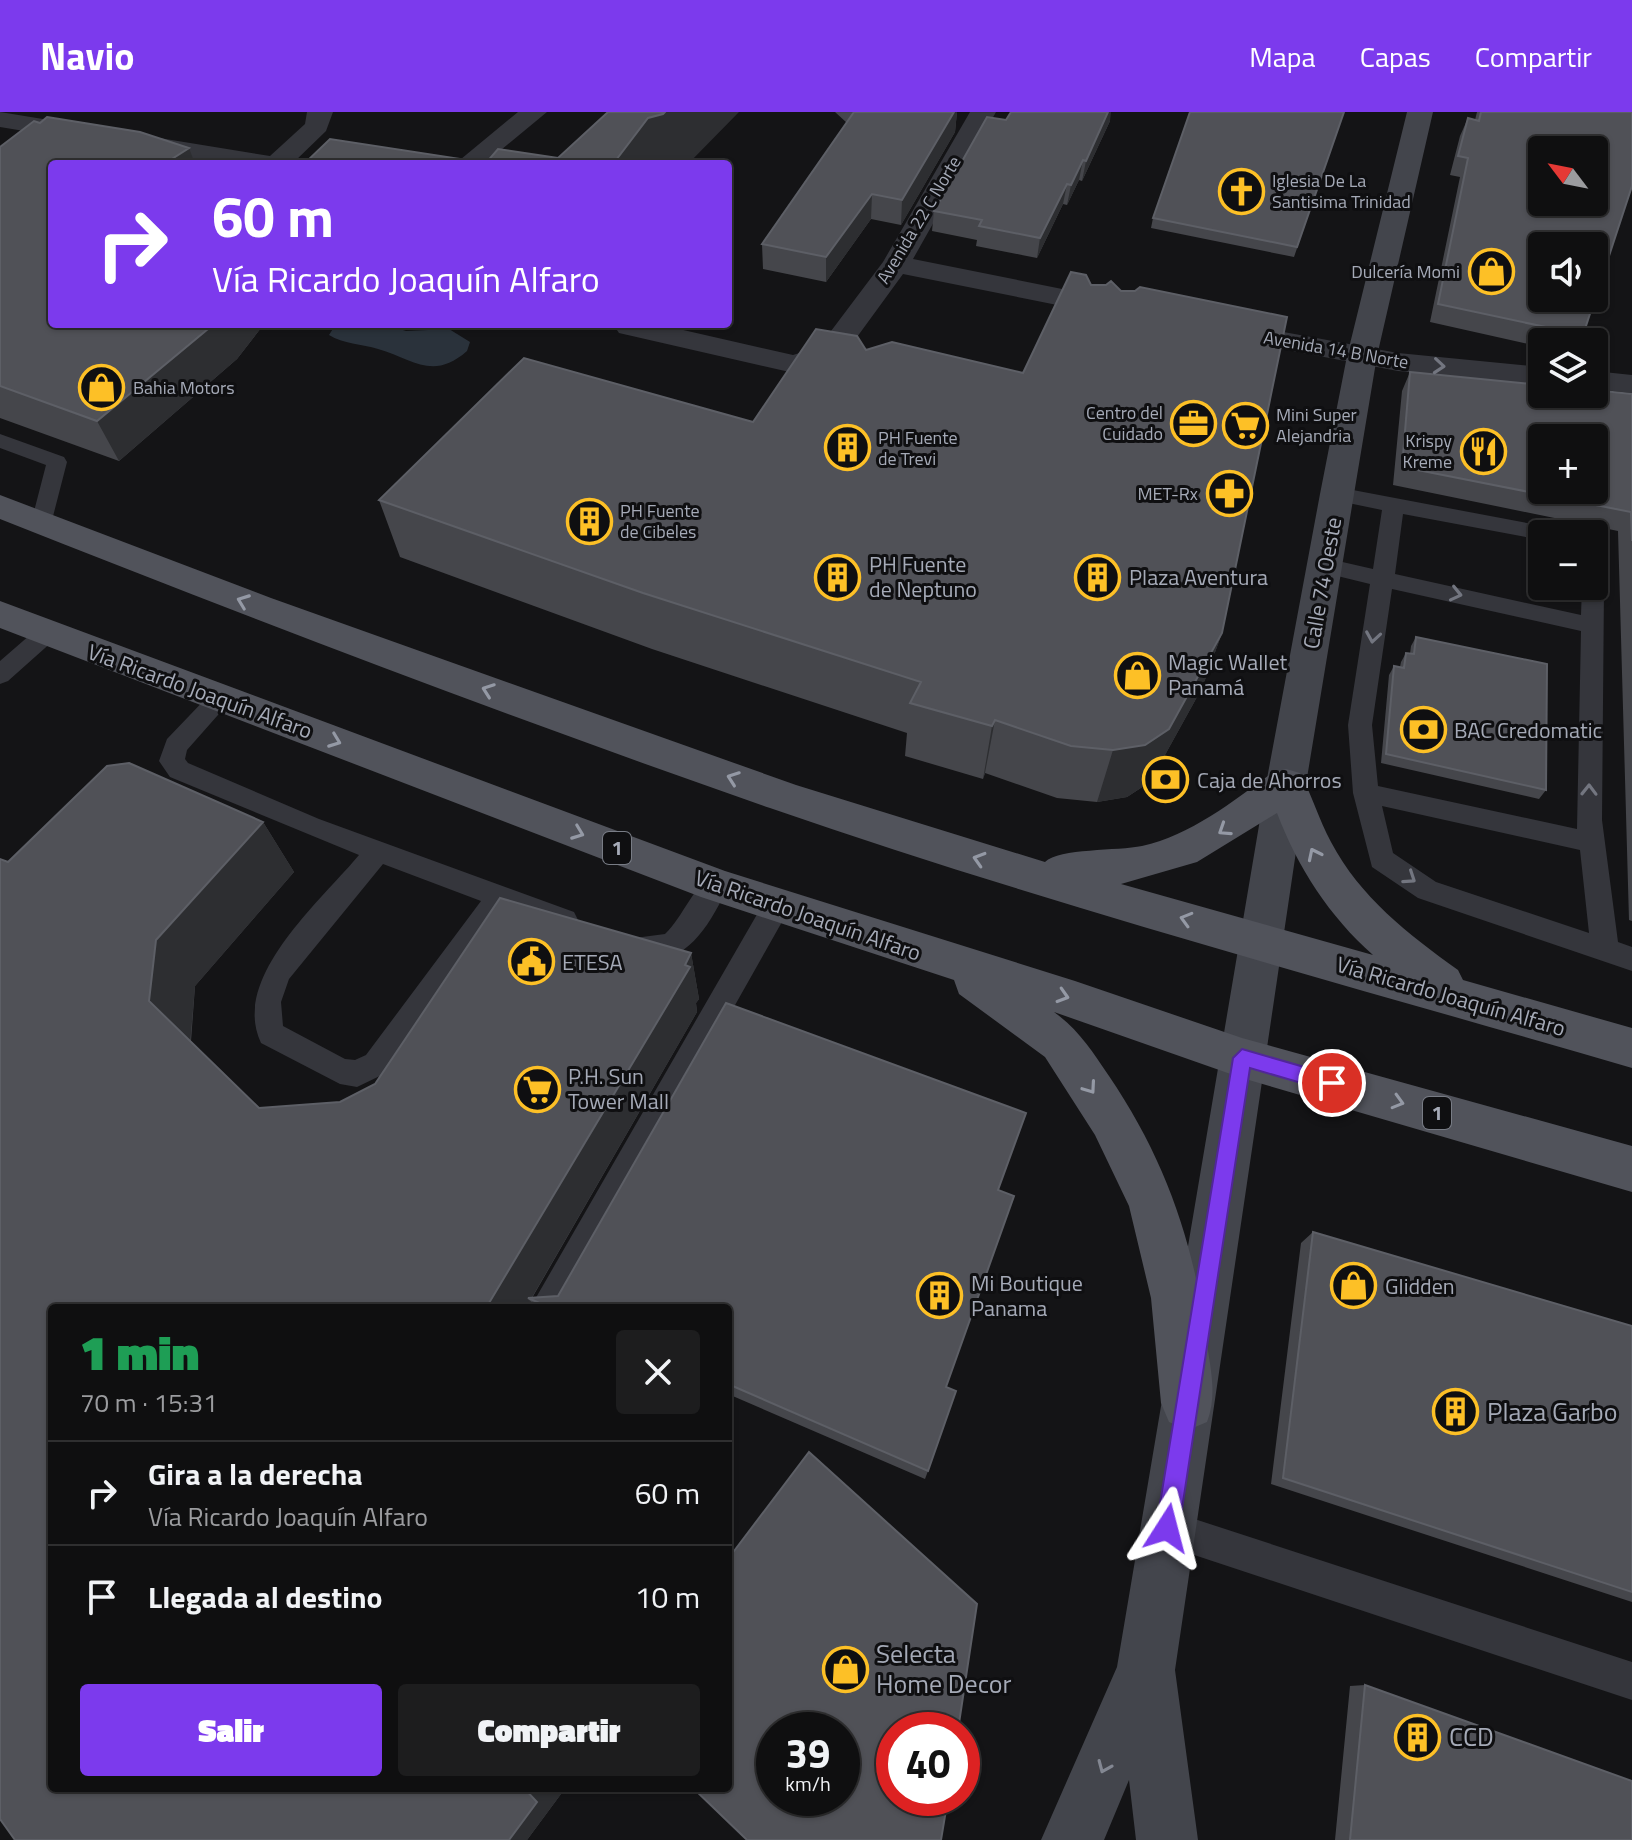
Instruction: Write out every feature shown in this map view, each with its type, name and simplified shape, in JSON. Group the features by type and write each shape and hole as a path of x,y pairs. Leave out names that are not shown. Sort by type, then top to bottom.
{"main road":[{"name":"Vía Ricardo Joaquín Alfaro","path":"0,506 258,607 785,797 1019,872 1632,1048"},
{"name":"Vía Ricardo Joaquín Alfaro","path":"0,614 46,634 716,885 1075,1000 1242,1058 1632,1169"},
{"path":"1019,872 1117,870 1175,855 1225,830 1286,784 1319,864 1342,897 1401,954 1470,1003"},
{"path":"951,962 1061,1043 1112,1120 1153,1203 1176,1298 1188,1403"}],"street":[{"path":"279,160 317,126 320,112"},
{"path":"473,160 534,112"},
{"name":"Avenida 22 C Norte","path":"634,328 794,364 830,353 896,264 983,112"},
{"name":"Calle 74 Oeste","path":"1146,1669 1286,784 1337,494 1362,356 1420,112"},
{"path":"0,119 250,160"},
{"path":"896,264 1116,317"},
{"name":"Avenida 14 B Norte","path":"1203,326 1362,356 1528,374"},
{"path":"1608,381 1632,384"},
{"path":"1072,1840 1146,1669"},
{"path":"1146,1669 1167,1840"}],"lane":[{"path":"0,441 57,462 42,523"},
{"path":"1337,494 1528,530"},
{"path":"1394,504 1360,725 1366,793 1381,859 1427,890 1619,955"},
{"path":"1325,566 1591,625"},
{"path":"1592,600 1589,820 1619,955"},
{"path":"0,675 46,634"},
{"path":"221,698 176,746 172,754 174,765 310,826 582,926"},
{"path":"1366,793 1593,843"},
{"path":"378,851 279,971 267,992 265,1018 271,1034 340,1071 357,1074 376,1064 500,896"},
{"path":"609,936 650,952 669,948 716,885"},
{"path":"548,1304 777,905"},
{"path":"1167,1528 1632,1681"}],"shaded area":[{"path":"333,328 449,329 470,342 467,351 455,360 433,366 329,335"}],"building":[{"path":"608,112 665,112 648,118 616,160 489,160 498,149 558,158"},
{"path":"854,112 954,112 902,200 872,194 826,257 762,244"},
{"path":"1011,112 1108,112 1086,161 1083,160 1071,185 1067,184 1040,238 979,226 982,220 934,211 987,117 1006,120"},
{"name":"Iglesia De La Santisima Trinidad","path":"1190,112 1344,112 1297,247 1153,218"},
{"path":"1481,112 1632,112 1632,186 1608,259 1608,232 1528,232 1528,312 1591,312 1585,328 1550,328 1438,304 1468,158 1458,156 1468,118 1479,121"},
{"path":"47,117 140,132 189,148 170,160 48,160 48,328 209,328 97,421 0,386 0,147 34,121 40,123"},
{"path":"330,139 466,160 308,160"},
{"path":"1071,272 1086,275 1091,285 1106,285 1111,281 1121,291 1135,291 1140,287 1287,317 1222,633 1169,729 1145,745 1113,750 1071,746 995,720 992,726 910,703 921,682 643,593 379,500 524,358 753,422 816,329 857,336 866,350 892,342 1023,373"},
{"path":"1410,372 1528,384 1528,408 1608,408 1608,391 1632,394 1632,541 1631,512 1590,504 1608,504 1608,424 1528,424 1528,492 1402,467"},
{"path":"1416,637 1547,664 1546,790 1386,754 1394,666 1404,668 1406,653 1414,654"},
{"path":"129,763 263,822 156,940 149,1001 259,1108 340,1102 375,1084 500,898 691,953 685,965 690,967 488,1304 48,1304 48,1792 528,1792 537,1802 509,1840 15,1840 0,1819 0,859 8,862 107,766"},
{"path":"726,1003 1026,1113 998,1190 1014,1196 946,1387 956,1391 928,1471 732,1386 732,1304 542,1304 528,1298 558,1296"},
{"name":"Plaza Garbo","path":"1313,1232 1632,1326 1632,1592 1283,1478"},
{"name":"Selecta Home Decor","path":"809,1452 977,1604 961,1712 876,1712 876,1816 945,1816 941,1840 747,1840 697,1792 732,1792 732,1554"},
{"name":"CCD","path":"1365,1685 1632,1781 1632,1840 1350,1840"}],"place":[{"name":"Iglesia De La Santisima Trinidad","path":"1241,191"},
{"name":"Dulcería Momi","path":"1491,272"},
{"name":"Bahia Motors","path":"102,388"},
{"name":"Centro del Cuidado","path":"1194,423"},
{"name":"Mini Super Alejandria","path":"1245,425"},
{"name":"PH Fuente de Trevi","path":"847,448"},
{"name":"Krispy Kreme","path":"1483,451"},
{"name":"MET-Rx","path":"1229,494"},
{"name":"PH Fuente de Cibeles","path":"589,521"},
{"name":"PH Fuente de Neptuno","path":"838,577"},
{"name":"Plaza Aventura","path":"1098,577"},
{"name":"Magic Wallet Panamá","path":"1137,675"},
{"name":"BAC Credomatic","path":"1423,730"},
{"name":"Caja de Ahorros","path":"1166,780"},
{"name":"ETESA","path":"531,962"},
{"name":"P.H. Sun Tower Mall","path":"537,1089"},
{"name":"Glidden","path":"1354,1286"},
{"name":"Mi Boutique Panama","path":"940,1296"},
{"name":"Plaza Garbo","path":"1456,1412"},
{"name":"Selecta Home Decor","path":"845,1669"},
{"name":"CCD","path":"1418,1737"}],"route":[{"path":"1167,1528 1242,1058 1332,1083"}]}
